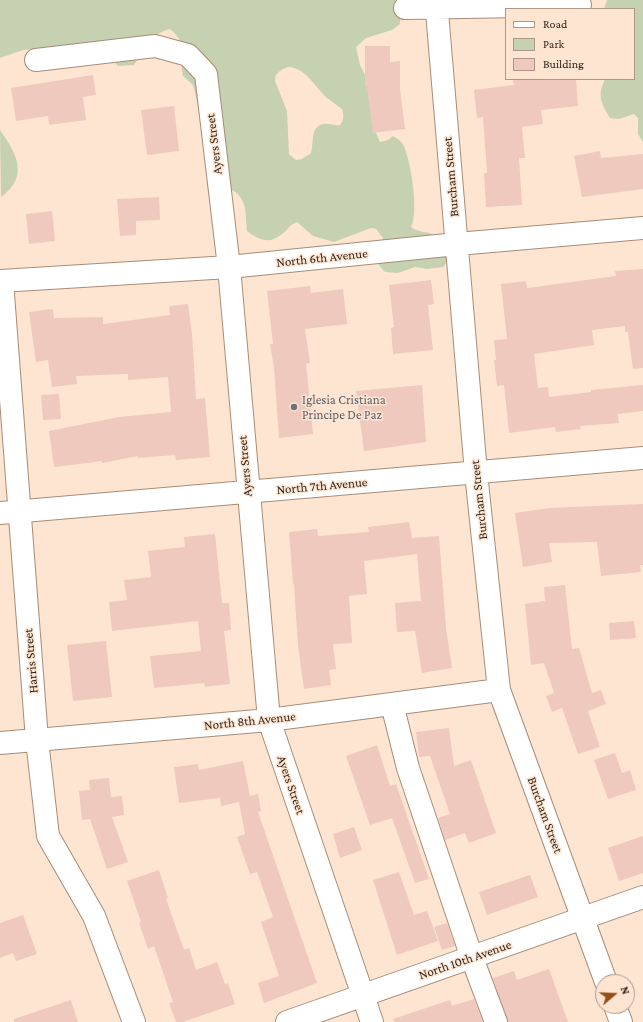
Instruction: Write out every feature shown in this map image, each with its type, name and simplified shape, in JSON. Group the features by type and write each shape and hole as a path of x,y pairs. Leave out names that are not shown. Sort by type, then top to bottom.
{"street":[{"path":"405,8 437,4 580,5"},
{"name":"Burcham Street","path":"437,4 476,473 498,690 603,974"},
{"name":"Ayers Street","path":"36,60 155,46 188,55 206,74 228,267 269,720 372,1022"},
{"name":"North 6th Avenue","path":"1,281 228,267 457,244 643,228"},
{"name":"Harris Street","path":"1,281 10,512 48,836 94,916 134,1022"},
{"name":"North 7th Avenue","path":"10,512 248,493 643,458"},
{"name":"North 8th Avenue","path":"0,743 269,720 498,690"},
{"path":"392,704 408,768 472,958 496,1022"},
{"name":"North 10th Avenue","path":"287,1022 643,897"}],"green space":[{"path":"0,0 399,0 401,4 400,24 392,30 366,38 356,47 360,65 367,79 373,126 380,142 388,140 393,136 402,143 407,156 412,177 414,200 413,220 411,227 418,231 432,234 438,238 449,259 443,267 427,269 415,267 398,273 385,272 378,264 383,238 376,229 371,228 334,242 313,236 297,222 292,224 277,237 268,240 260,239 247,231 244,205 239,196 228,188 201,118 193,85 183,76 182,46 176,35 170,29 153,38 134,65 118,66 108,55 82,44 23,50 0,58","holes":["288,67 294,68 305,74 327,98 342,109 343,116 340,125 323,124 316,128 313,136 311,153 302,159 296,160 289,154 287,111 275,81 276,76 280,71"]},
{"path":"607,0 643,0 643,142 638,134 638,118 634,114 619,119 610,118 602,104 601,99 601,90 605,80 635,80 635,8 604,8"},
{"path":"0,130 15,156 18,173 10,189 1,197"}],"building":[{"path":"365,46 390,46 390,62 400,61 400,89 405,129 373,133 367,87 365,87"},
{"path":"93,75 96,95 83,97 86,120 49,125 48,116 16,121 11,88"},
{"path":"513,80 576,80 578,106 541,110 543,124 522,127 525,158 519,158 522,205 486,207 484,173 487,173 483,117 477,118 474,90 514,85"},
{"path":"174,106 179,151 147,155 141,110"},
{"path":"600,151 601,158 643,154 643,189 582,197 574,156"},
{"path":"159,197 160,220 136,221 136,235 120,236 117,199"},
{"path":"52,211 55,241 29,244 26,214"},
{"path":"643,269 643,368 633,369 628,332 625,332 625,326 592,330 594,345 534,354 538,388 548,387 549,397 591,392 591,390 643,385 643,411 618,414 619,423 580,426 581,429 556,432 555,427 509,433 504,385 497,386 494,360 496,360 494,340 507,339 501,284 526,281 527,288 616,276 615,271"},
{"path":"431,280 434,304 428,305 433,350 393,354 391,328 394,327 389,285"},
{"path":"310,286 311,293 343,289 347,324 305,329 310,363 306,363 313,434 279,438 274,368 270,344 273,344 267,291"},
{"path":"188,304 192,334 196,399 205,398 210,457 176,460 175,455 138,458 138,456 102,463 102,461 54,467 49,431 119,417 171,412 168,377 128,380 128,374 76,376 77,384 52,387 48,360 36,362 29,312 53,309 54,318 103,317 103,324 170,315 169,306"},
{"path":"422,385 426,442 364,451 356,391"},
{"path":"59,394 61,419 43,420 41,395"},
{"path":"643,504 643,565 640,565 641,572 601,576 597,542 549,543 552,562 523,567 515,513 549,508"},
{"path":"409,522 412,538 439,536 446,628 452,668 422,673 415,631 397,632 395,603 421,601 417,554 364,561 367,594 349,596 352,643 333,644 336,669 329,670 331,685 304,689 298,646 289,532 317,529 318,536 369,532 368,527"},
{"path":"215,534 222,603 229,603 231,630 224,631 230,684 205,687 204,683 154,688 150,656 201,651 198,621 112,631 109,602 127,600 124,580 151,577 148,551 185,547 184,537"},
{"path":"565,585 572,649 579,648 592,693 601,690 606,704 588,711 600,747 578,754 562,708 552,712 546,696 554,693 544,663 531,665 525,604 545,601 544,587"},
{"path":"634,621 636,638 610,640 609,623"},
{"path":"106,641 112,697 73,701 67,645"},
{"path":"449,728 454,766 471,760 496,833 469,843 465,833 445,840 438,818 450,814 430,756 419,757 416,732"},
{"path":"377,745 390,786 396,784 429,879 415,883 392,818 370,825 346,756"},
{"path":"615,753 622,773 630,770 636,790 608,799 594,760"},
{"path":"243,761 250,796 258,794 261,811 258,812 317,983 264,1003 258,983 279,976 261,922 273,917 257,872 250,874 237,837 245,834 239,802 221,806 220,798 179,803 174,767 198,764 199,770"},
{"path":"109,778 111,797 122,796 124,815 112,817 128,862 107,869 90,819 82,820 79,791 90,790 89,780"},
{"path":"354,827 362,850 340,858 333,834"},
{"path":"643,836 643,873 619,881 608,848"},
{"path":"159,870 168,898 166,899 184,950 189,948 196,970 217,962 225,984 228,983 235,1004 183,1022 176,1022 169,1003 173,1002 154,946 148,949 139,923 141,922 127,881"},
{"path":"399,872 414,915 427,911 438,941 397,955 373,880"},
{"path":"530,875 538,897 487,915 479,892"},
{"path":"23,915 37,954 16,961 13,953 0,958 0,923"},
{"path":"447,923 455,946 442,950 434,927"},
{"path":"549,969 568,1022 508,1022 493,978 514,971 517,980"},
{"path":"474,999 483,1022 394,1022 393,1019 450,1000 452,1006"},
{"path":"71,1000 78,1022 14,1022 14,1019"}],"place":[{"name":"Iglesia Cristiana Principe De Paz","path":"294,407"}]}
